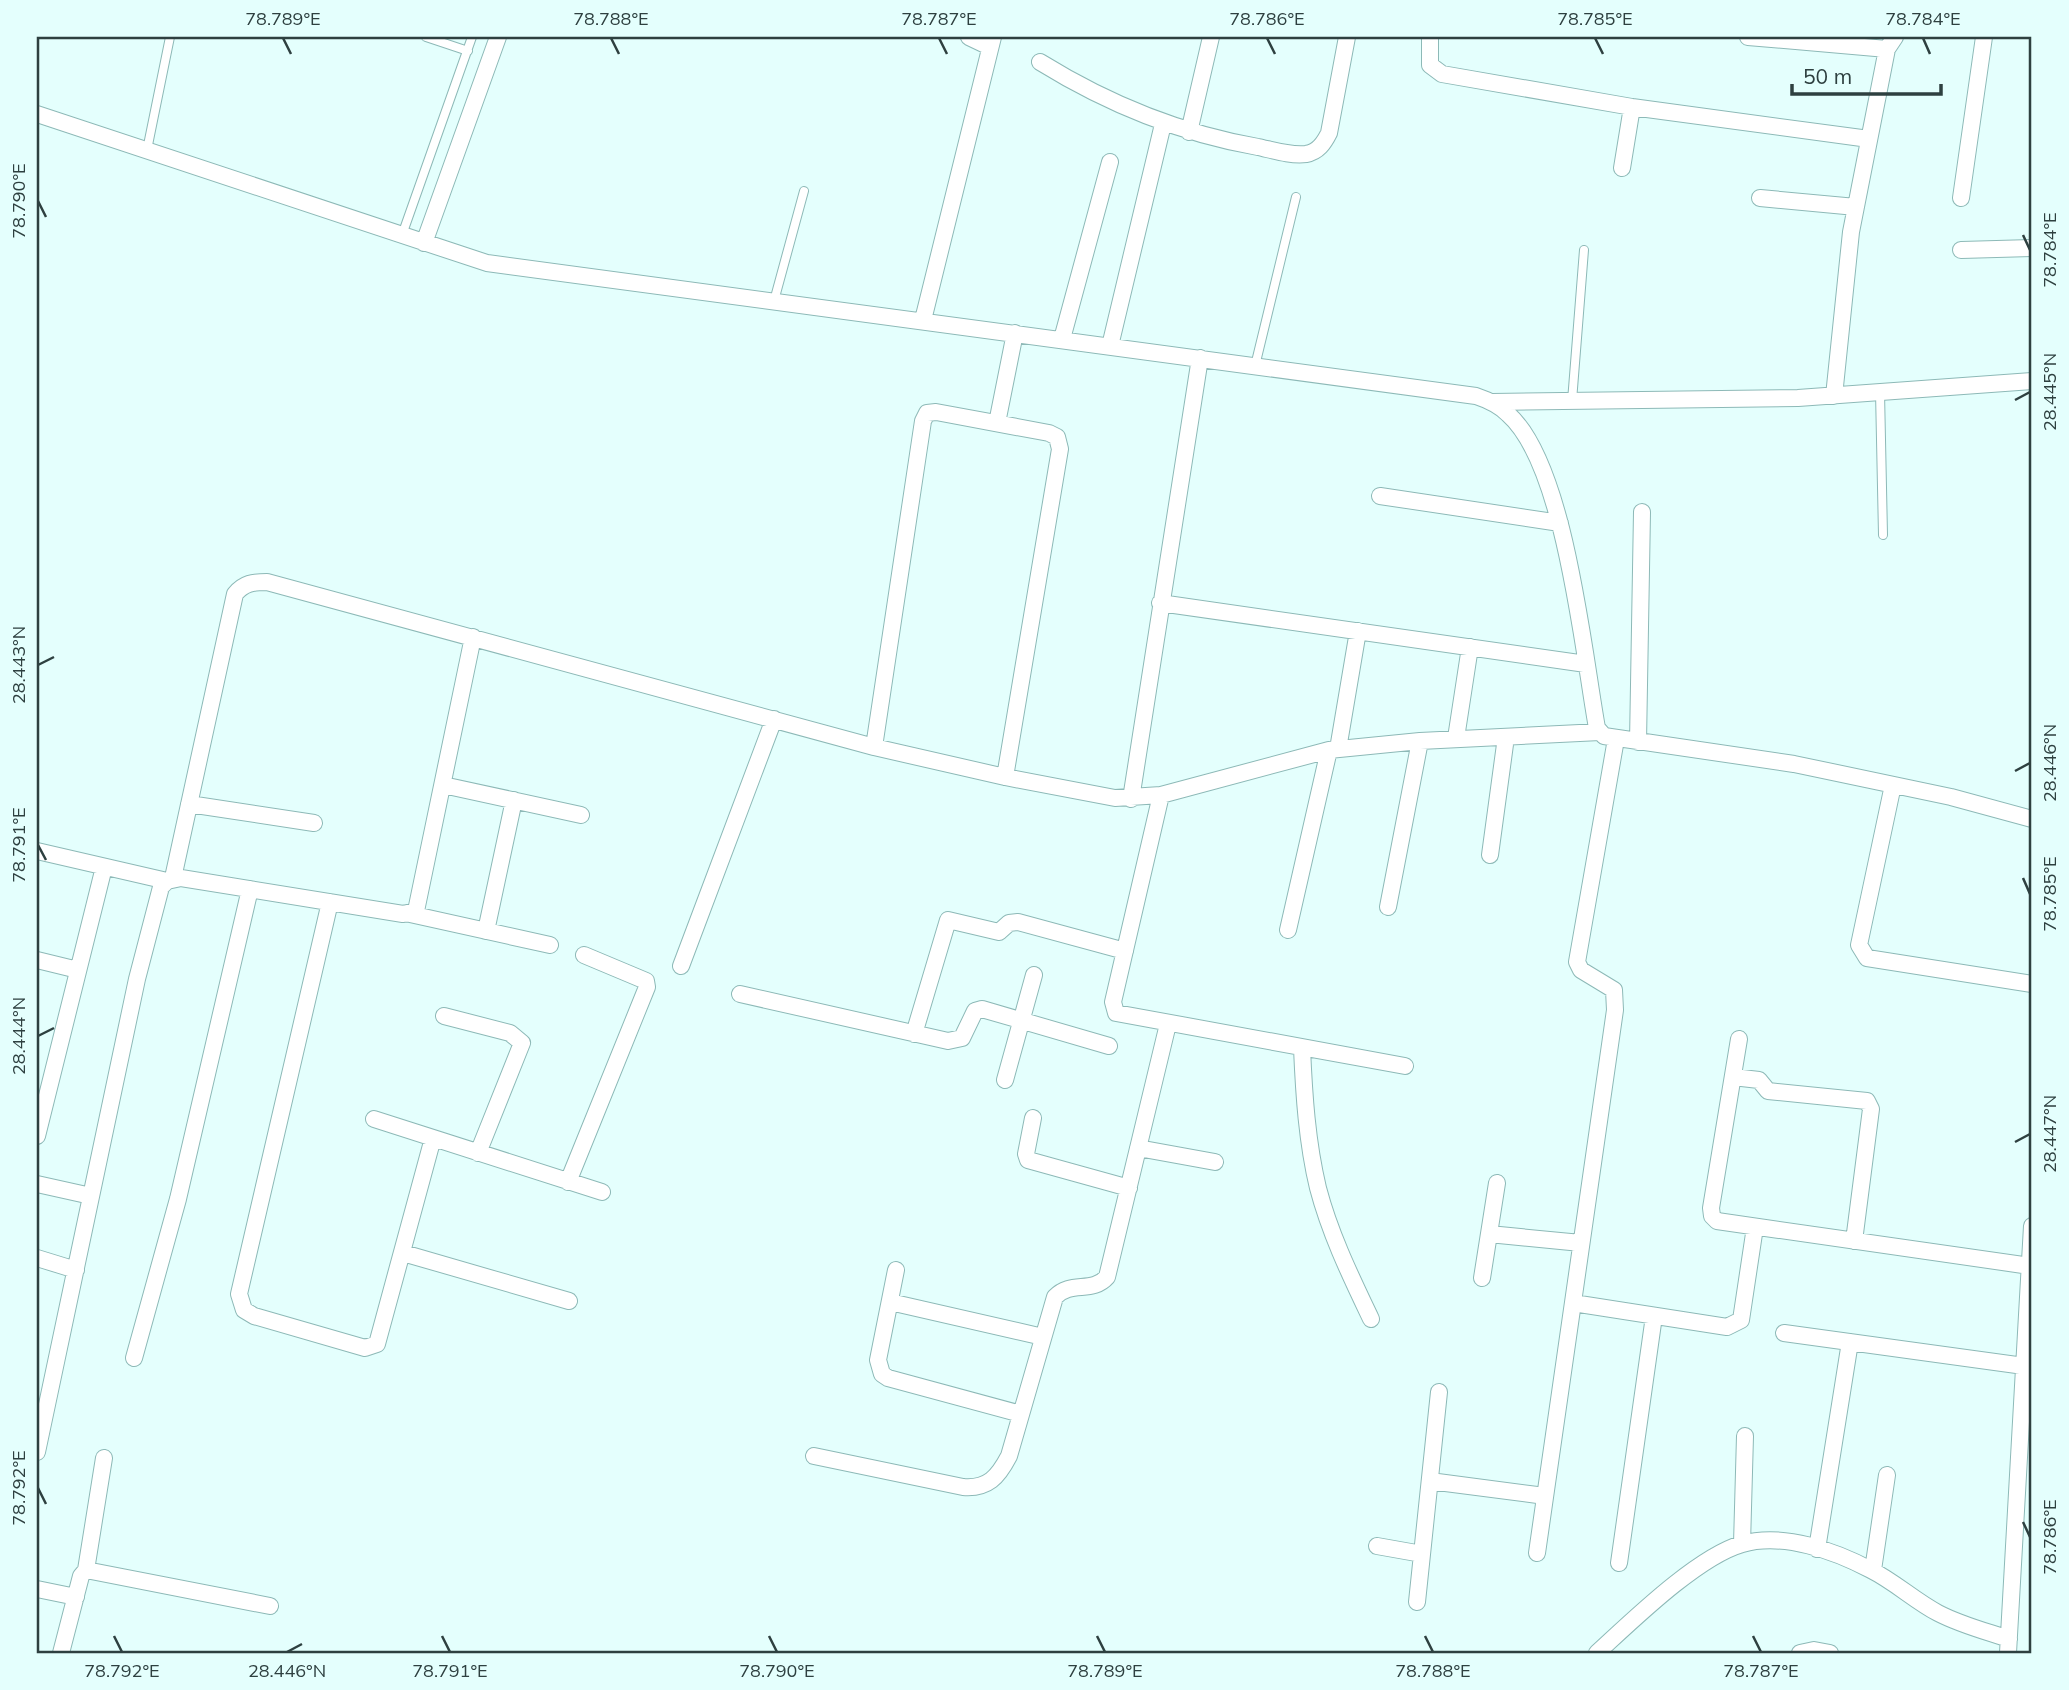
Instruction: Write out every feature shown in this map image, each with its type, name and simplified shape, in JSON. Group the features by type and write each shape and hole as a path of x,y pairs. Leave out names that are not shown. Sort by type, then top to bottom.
{"street":[{"path":"424,243 498,37"},
{"path":"923,320 992,42 969,37"},
{"path":"1189,132 1212,37"},
{"path":"1040,62 1120,107 1163,124 1289,153 1306,154 1317,149 1329,133 1347,37"},
{"path":"1430,37 1430,65 1442,74 1632,107 1869,139"},
{"path":"1753,37 1891,43 1856,207 1834,396"},
{"path":"1961,198 1984,37"},
{"path":"1622,168 1632,107"},
{"path":"37,114 487,262 1476,396 1492,402 1510,415 1527,438 1540,463 1560,523 1600,732"},
{"path":"1110,346 1163,124"},
{"path":"1062,340 1110,162"},
{"path":"1760,198 1856,207"},
{"path":"1961,250 2032,248"},
{"path":"997,424 1015,333"},
{"path":"1131,799 1200,358"},
{"path":"1492,402 1834,396 2032,381"},
{"path":"874,747 922,421 927,414 936,412 1049,433 1060,442 1005,777"},
{"path":"1380,496 1560,523"},
{"path":"1638,742 1642,512"},
{"path":"37,1452 137,979 159,893 170,880 231,608 235,594 241,586 267,582 874,747 1005,777 1131,799 1161,794 1334,749 1456,738 1600,732 1616,739 1794,764 1894,785 2032,820"},
{"path":"1160,603 1586,664"},
{"path":"1288,930 1334,749 1358,631"},
{"path":"410,914 419,905 473,637"},
{"path":"1456,738 1470,647"},
{"path":"681,966 774,719"},
{"path":"1490,855 1506,737"},
{"path":"1537,1553 1615,998 1614,990 1608,984 1588,975 1577,962 1616,739"},
{"path":"1388,907 1420,741"},
{"path":"443,785 581,815"},
{"path":"1894,785 1858,945 1860,952 1867,958 2032,984"},
{"path":"1161,794 1113,1008 1121,1016 1405,1066"},
{"path":"486,931 514,800"},
{"path":"189,804 314,822"},
{"path":"37,851 170,880 250,889 410,914 550,945"},
{"path":"37,1136 44,1075 78,970 104,867"},
{"path":"134,1358 178,1199 250,889"},
{"path":"330,902 239,1294 240,1303 254,1315 371,1348 381,1335 433,1138"},
{"path":"914,1034 948,920 999,932 1009,922 1018,922 1125,951"},
{"path":"568,1182 647,987 646,981 638,975 584,955"},
{"path":"37,960 78,970"},
{"path":"1005,1080 1034,975"},
{"path":"740,994 956,1041 962,1038 971,1016 982,1009 1109,1046"},
{"path":"444,1016 510,1033 522,1043 478,1153"},
{"path":"814,1456 975,1488 988,1484 999,1474 1009,1456 1055,1297 1071,1286 1091,1287 1101,1284 1107,1277 1168,1024"},
{"path":"1739,1039 1712,1216 1717,1221 2030,1266"},
{"path":"1302,1048 1306,1119 1318,1188 1340,1256 1371,1319"},
{"path":"1733,1077 1759,1080 1768,1091 1867,1101 1871,1108 1854,1241"},
{"path":"1034,1118 1026,1154 1028,1160 1129,1188"},
{"path":"374,1119 603,1192"},
{"path":"1138,1148 1215,1161"},
{"path":"37,1184 91,1196"},
{"path":"1482,1278 1497,1184"},
{"path":"1597,1653 1665,1593 1714,1558 1742,1544 1771,1542 1839,1555 1873,1570 1937,1613 2009,1646 2032,1226"},
{"path":"1573,1303 1727,1327 1741,1320 1755,1227"},
{"path":"1489,1234 1581,1243"},
{"path":"403,1252 569,1301"},
{"path":"37,1258 76,1270"},
{"path":"896,1270 878,1360 882,1374 888,1378 1021,1414"},
{"path":"890,1302 1043,1337"},
{"path":"1619,1563 1654,1316"},
{"path":"1784,1333 2024,1366"},
{"path":"1817,1549 1850,1342"},
{"path":"1417,1602 1439,1392"},
{"path":"1742,1544 1745,1436"},
{"path":"61,1653 86,1570 104,1458"},
{"path":"1873,1570 1887,1475"},
{"path":"1430,1481 1545,1496"},
{"path":"1377,1546 1422,1554"},
{"path":"86,1570 270,1606"},
{"path":"37,1589 76,1597"},
{"path":"1800,1653 1814,1650 1830,1653"}],"lane":[{"path":"147,150 170,37"},
{"path":"426,37 468,51"},
{"path":"402,236 472,37"},
{"path":"774,301 804,191"},
{"path":"1255,366 1296,197"},
{"path":"1572,401 1584,250"},
{"path":"1880,392 1882,535"}]}
